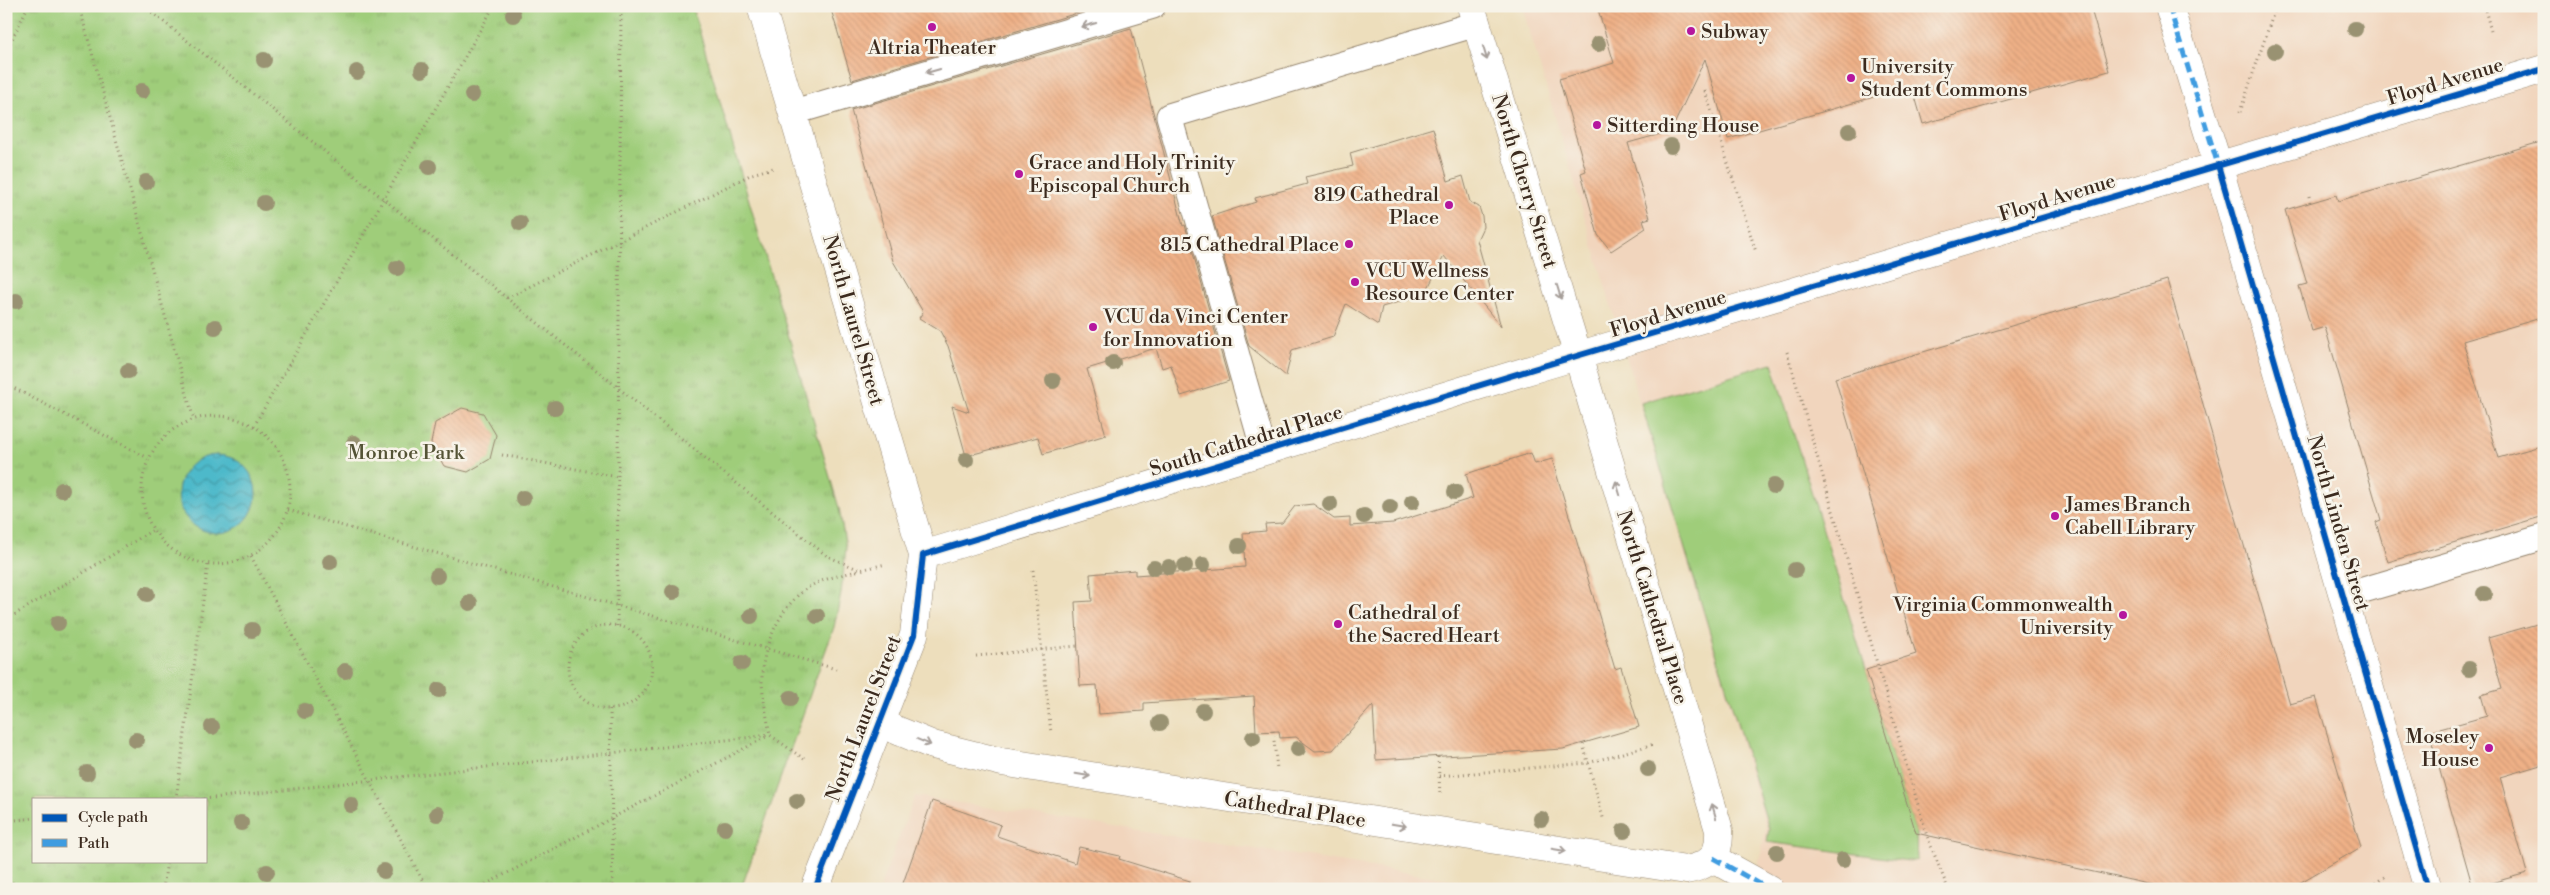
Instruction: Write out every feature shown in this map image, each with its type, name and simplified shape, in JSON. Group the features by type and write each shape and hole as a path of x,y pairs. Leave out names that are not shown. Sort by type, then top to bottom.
{"street":[{"name":"North Laurel Street","path":"762,6 923,555 914,635 815,889"},
{"name":"North Linden Street","path":"2169,6 2218,166 2428,889"},
{"name":"North Cherry Street","path":"1474,15 1578,356"},
{"name":"Floyd Avenue","path":"1578,356 2544,69"},
{"name":"South Cathedral Place","path":"923,555 1578,356"},
{"name":"North Cathedral Place","path":"1578,356 1719,830 1720,844 1713,858"},
{"name":"Cathedral Place","path":"879,722 933,745 1011,764 1686,870 1701,867 1713,858"},
{"path":"1713,858 1769,889"}],"lane":[{"path":"794,112 1153,6"},
{"path":"1264,451 1169,116 1474,15"},
{"path":"2343,596 2544,537"}],"path":[{"path":"6,52 28,6"},
{"path":"79,6 194,420"},
{"path":"144,6 827,556 860,570"},
{"path":"254,426 494,6"},
{"path":"617,626 621,6"},
{"path":"2240,112 2276,6"},
{"path":"2484,6 2491,32"},
{"path":"1704,91 1756,252"},
{"path":"507,298 752,174 807,159"},
{"path":"2309,196 2310,203"},
{"path":"1787,352 1927,836 1948,889"},
{"path":"6,384 148,458"},
{"path":"214,416 235,418 254,426 273,442 285,462 290,486 288,510 280,528 268,544 251,556 230,563 208,564 186,559 167,546 153,530 143,507 142,482 148,458 160,441 175,428 194,420 214,416"},
{"path":"502,455 618,477"},
{"path":"288,510 836,669"},
{"path":"6,620 153,530"},
{"path":"770,735 762,675 774,630 789,602 808,587 826,579 923,555"},
{"path":"251,556 427,889"},
{"path":"176,798 208,564"},
{"path":"1034,570 1051,733"},
{"path":"603,626 617,626 631,631 642,640 651,657 651,675 639,698 624,706 610,709 587,703 577,693 570,680 568,666 571,652 578,639 590,630 603,626"},
{"path":"976,656 1077,646"},
{"path":"610,709 613,889"},
{"path":"1273,732 1277,769"},
{"path":"208,799 770,735 804,759"},
{"path":"478,889 770,735"},
{"path":"1583,744 1604,821"},
{"path":"1439,776 1588,763 1654,744"},
{"path":"1438,757 1440,795"},
{"path":"6,821 32,818"},
{"path":"163,889 167,862"},
{"path":"2367,889 2392,872"},
{"path":"6,874 17,889"}],"shaded area":[{"name":"Virginia Commonwealth University","path":"1522,6 2544,6 2544,889 1747,889 1756,876 1766,828"},
{"path":"915,796 1512,889 879,889"}],"green space":[{"name":"Monroe Park","path":"6,6 692,6 839,508 846,548 841,594 834,627 741,889 6,889"},
{"path":"1772,363 1916,833 1917,859 1909,861 1767,842 1769,829 1641,403"}],"water":[{"path":"217,455 232,458 245,466 253,479 256,494 253,509 245,522 232,530 217,533 202,530 189,522 181,509 178,494 181,479 189,466 202,458"}],"building":[{"name":"Altria Theater","path":"830,6 1101,6 852,80"},
{"name":"University Student Commons","path":"1597,6 2090,6 2109,71 1923,124 1912,86 1728,139 1705,59 1671,131 1628,143 1650,218 1643,220 1646,228 1611,251 1598,235 1581,173 1586,171 1559,79 1614,63"},
{"name":"Grace and Holy Trinity Episcopal Church","path":"1131,28 1183,226 1185,225 1229,381 1181,396 1171,365 1162,368 1156,348 1087,369 1106,435 1043,454 1038,437 966,456 952,406 969,412 948,346 940,331 919,318 923,312 893,261 851,110"},
{"path":"1433,128 1448,181 1463,176 1470,202 1479,207 1483,227 1477,240 1501,327 1444,256 1425,294 1382,307 1378,325 1346,304 1333,337 1292,350 1286,376 1249,346 1212,216 1256,202 1255,198 1307,184 1305,177 1353,166 1350,153"},
{"path":"2544,141 2544,317 2463,341 2498,458 2544,445 2544,516 2388,562 2376,522 2381,520 2325,327 2312,331 2299,286 2307,284 2285,210 2336,195 2338,201"},
{"name":"James Branch Cabell Library","path":"2167,280 2290,704 2316,697 2361,847 2289,889 2171,889 1916,833 1866,670 1916,654 1835,378"},
{"path":"462,408 483,413 496,435 490,459 468,472 444,466 431,443 435,423"},
{"name":"Cathedral of the Sacred Heart","path":"1531,453 1535,464 1552,459 1615,669 1621,667 1639,727 1563,749 1376,760 1373,705 1333,750 1315,751 1296,737 1280,738 1279,731 1256,732 1254,696 1144,703 1144,711 1099,714 1097,685 1080,686 1075,602 1092,601 1090,574 1135,570 1135,575 1245,567 1243,533 1266,531 1265,524 1282,523 1295,506 1313,504 1334,519 1350,518 1350,526 1393,523 1473,498 1466,474"},
{"name":"Moseley House","path":"2544,622 2544,764 2500,777 2527,873 2473,888 2429,732 2487,716 2481,695 2502,689 2488,638"},
{"path":"932,801 1001,825 997,836 1075,863 1079,847 1120,856 1119,859 1190,881 1189,889 901,889"}],"marked path":[{"path":"2169,6 2218,165"},
{"path":"1713,858 1769,889"}],"cycle path":[{"path":"815,889 914,635 923,555 1543,366 2544,69"},
{"path":"2218,165 2428,889"}],"place":[{"name":"Altria Theater","path":"932,27"},
{"name":"Subway","path":"1691,31"},
{"name":"University Student Commons","path":"1851,78"},
{"name":"Sitterding House","path":"1597,125"},
{"name":"Grace and Holy Trinity Episcopal Church","path":"1019,174"},
{"name":"819 Cathedral Place","path":"1449,205"},
{"name":"815 Cathedral Place","path":"1349,244"},
{"name":"VCU Wellness Resource Center","path":"1355,282"},
{"name":"VCU da Vinci Center for Innovation","path":"1093,327"},
{"name":"James Branch Cabell Library","path":"2055,516"},
{"name":"Virginia Commonwealth University","path":"2123,615"},
{"name":"Cathedral of the Sacred Heart","path":"1338,624"},
{"name":"Moseley House","path":"2489,748"}]}
